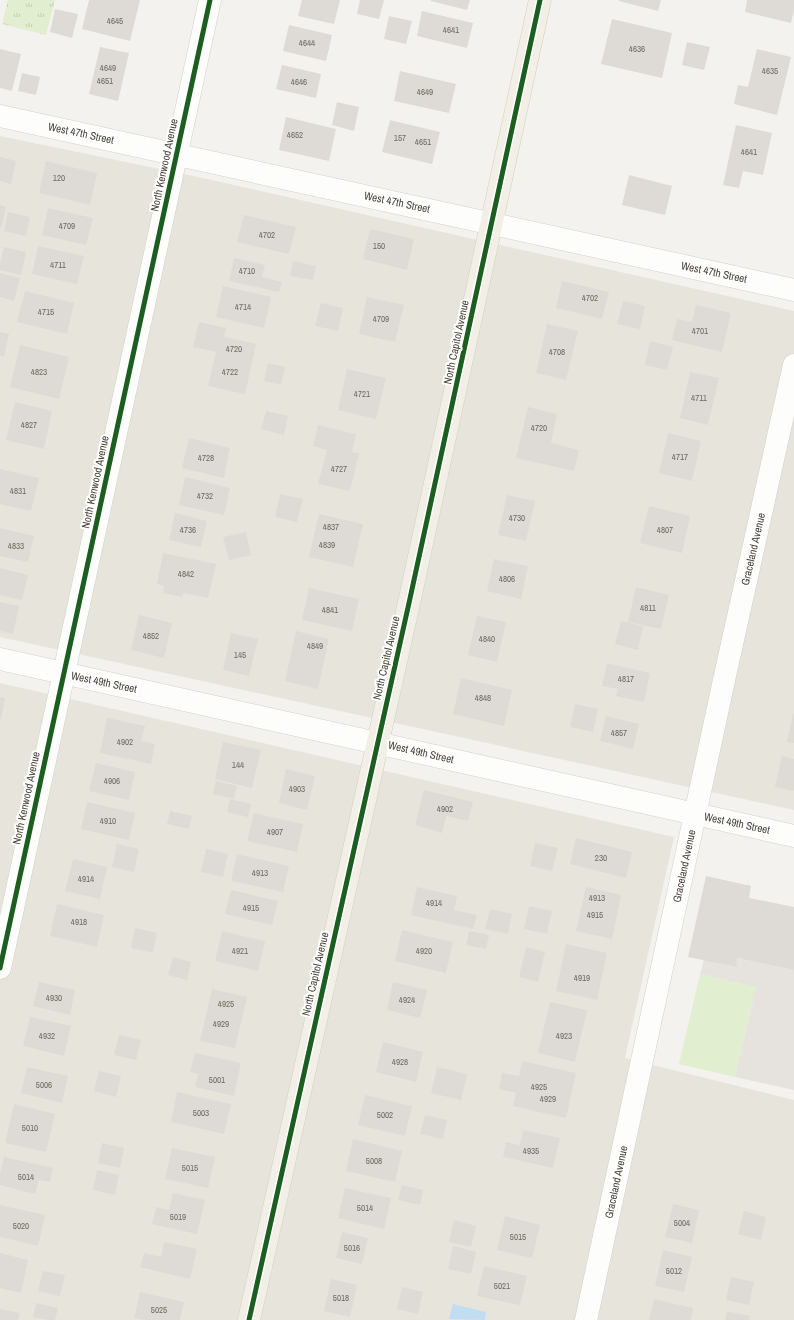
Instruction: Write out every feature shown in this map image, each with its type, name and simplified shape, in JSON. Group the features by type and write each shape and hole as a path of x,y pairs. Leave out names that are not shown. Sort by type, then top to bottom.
{"main road":[{"name":"North Capitol Avenue","path":"249,1320 540,0"}],"street":[{"name":"North Kenwood Avenue","path":"0,968 210,0"},
{"name":"West 47th Street","path":"0,116 794,290"},
{"name":"Graceland Avenue","path":"586,1320 794,365"},
{"name":"West 49th Street","path":"0,659 794,836"}],"shaded area":[{"path":"0,136 198,177 794,311 794,810 0,637"},
{"path":"0,683 674,837 625,1058 794,1100 794,1320 0,1320"},
{"path":"737,958 794,970 794,1090 735,1077 756,987 700,974 704,960 735,967"}],"green space":[{"path":"8,0 55,0 46,35 2,24"},
{"path":"700,974 756,987 735,1077 679,1064"}],"water":[{"path":"453,1304 486,1312 485,1320 449,1319"}],"building":[{"path":"89,0 140,0 130,41 82,29"},
{"path":"302,0 340,0 334,24 298,16"},
{"path":"360,0 384,0 379,19 357,14"},
{"path":"431,0 470,0 467,10"},
{"path":"619,0 661,0 658,11"},
{"path":"747,0 794,0 794,10 791,23 745,12"},
{"path":"55,9 78,14 72,38 50,32"},
{"path":"422,11 473,23 467,48 417,36"},
{"path":"389,16 412,21 406,44 384,39"},
{"path":"612,19 672,33 662,78 601,64"},
{"path":"289,25 332,35 326,61 283,51"},
{"path":"687,42 710,47 704,70 682,65"},
{"path":"100,47 129,53 118,101 89,94"},
{"path":"0,49 21,54 12,91 0,88"},
{"path":"757,49 791,57 777,115 734,104 738,85 748,87"},
{"path":"282,65 321,74 316,98 276,89"},
{"path":"400,71 456,84 449,113 394,101"},
{"path":"22,73 40,77 36,95 18,91"},
{"path":"337,102 359,107 354,131 332,125"},
{"path":"286,117 336,129 329,161 279,150"},
{"path":"390,120 440,132 432,164 382,152"},
{"path":"736,125 772,133 763,175 743,171 739,188 723,185"},
{"path":"0,157 16,161 11,184 0,181"},
{"path":"46,161 97,173 90,205 39,193"},
{"path":"629,175 672,186 665,215 622,205"},
{"path":"0,205 6,207 1,229 0,228"},
{"path":"48,208 93,218 86,245 42,235"},
{"path":"8,212 30,217 26,236 4,231"},
{"path":"244,215 296,227 289,254 237,242"},
{"path":"370,229 414,239 407,270 363,259"},
{"path":"38,246 84,256 77,284 32,274"},
{"path":"4,247 26,252 21,275 0,270"},
{"path":"234,258 265,265 262,277 282,282 279,292 229,281"},
{"path":"293,261 316,266 313,280 290,276"},
{"path":"0,273 20,278 14,301 0,297"},
{"path":"562,281 609,292 602,319 556,308"},
{"path":"223,286 271,297 264,328 216,317"},
{"path":"25,291 74,303 67,334 17,322"},
{"path":"367,297 404,305 395,342 359,334"},
{"path":"623,301 645,306 640,329 617,324"},
{"path":"321,303 343,308 338,331 315,326"},
{"path":"696,305 731,313 722,352 672,340 677,319 692,322"},
{"path":"199,322 226,328 224,337 256,344 245,394 208,386 216,352 193,347"},
{"path":"547,324 578,331 566,380 536,373"},
{"path":"0,332 9,334 4,357 0,356"},
{"path":"650,341 673,347 667,370 645,365"},
{"path":"20,345 69,357 59,399 10,387"},
{"path":"268,363 285,367 281,385 264,381"},
{"path":"347,369 386,378 376,419 338,410"},
{"path":"690,372 719,378 708,425 680,418"},
{"path":"15,402 52,411 44,449 6,440"},
{"path":"528,407 557,414 551,443 579,450 574,471 516,458"},
{"path":"266,411 288,416 284,435 261,429"},
{"path":"318,425 356,434 352,452 359,453 350,491 318,484 327,450 313,446"},
{"path":"668,433 701,441 692,481 659,473"},
{"path":"189,438 230,448 224,478 182,468"},
{"path":"0,469 39,478 31,511 0,504"},
{"path":"185,477 230,488 224,515 179,505"},
{"path":"280,494 303,499 297,522 275,517"},
{"path":"507,495 535,501 526,541 498,535"},
{"path":"649,506 690,516 682,553 640,543"},
{"path":"175,513 207,521 201,547 169,540"},
{"path":"319,514 363,524 353,567 309,557"},
{"path":"0,528 34,536 28,562 0,556"},
{"path":"246,532 251,555 229,560 223,537"},
{"path":"163,553 216,564 208,598 183,593 182,597 163,593 164,586 157,584"},
{"path":"494,559 528,566 521,599 487,591"},
{"path":"0,568 28,575 22,600 0,595"},
{"path":"636,587 669,595 661,629 628,622"},
{"path":"309,588 359,599 352,631 302,620"},
{"path":"0,602 19,606 13,634 0,631"},
{"path":"139,615 172,623 164,658 131,650"},
{"path":"477,616 506,622 497,662 468,655"},
{"path":"621,621 643,626 638,650 615,644"},
{"path":"296,631 329,639 318,689 285,681"},
{"path":"231,633 258,639 249,676 223,670"},
{"path":"607,663 650,673 644,702 616,696 618,689 602,686"},
{"path":"461,678 512,690 504,726 453,714"},
{"path":"0,697 5,698 1,719 0,719"},
{"path":"575,704 598,709 593,732 570,727"},
{"path":"794,714 794,743 787,742"},
{"path":"606,716 639,724 633,749 600,741"},
{"path":"107,718 145,726 141,741 155,744 151,764 100,753"},
{"path":"223,742 261,750 252,788 215,779"},
{"path":"782,756 794,759 794,791 775,787"},
{"path":"96,763 135,772 129,800 89,791"},
{"path":"286,769 315,776 307,810 279,803"},
{"path":"216,781 237,786 234,799 213,794"},
{"path":"424,790 473,802 468,821 446,816 442,833 415,825"},
{"path":"230,799 251,804 248,817 227,812"},
{"path":"87,802 135,813 129,840 81,829"},
{"path":"170,811 192,816 189,829 167,824"},
{"path":"254,813 303,824 297,852 247,841"},
{"path":"576,838 632,852 626,878 570,864"},
{"path":"535,843 558,848 552,871 530,866"},
{"path":"117,844 139,849 134,872 112,867"},
{"path":"206,849 228,854 223,877 201,872"},
{"path":"237,854 289,866 283,892 231,881"},
{"path":"73,859 107,867 100,899 65,891"},
{"path":"706,876 751,886 749,898 794,907 794,970 737,958 736,967 688,957"},
{"path":"417,887 457,896 454,910 477,915 473,929 411,915"},
{"path":"586,887 621,895 612,939 576,931"},
{"path":"231,890 278,901 272,925 225,914"},
{"path":"57,904 104,915 97,947 50,936"},
{"path":"529,906 552,911 547,934 524,929"},
{"path":"490,909 512,914 508,934 485,929"},
{"path":"135,928 157,933 153,953 131,948"},
{"path":"402,930 453,942 446,973 395,961"},
{"path":"222,931 265,941 258,971 215,961"},
{"path":"469,931 489,935 486,949 466,945"},
{"path":"566,944 607,953 597,1000 556,991"},
{"path":"526,947 545,952 538,982 519,977"},
{"path":"173,957 191,962 187,980 168,975"},
{"path":"39,982 75,990 70,1015 33,1006"},
{"path":"393,982 427,990 420,1018 387,1010"},
{"path":"212,989 247,997 235,1048 200,1041"},
{"path":"550,1002 587,1010 575,1062 538,1053"},
{"path":"30,1017 71,1026 64,1056 23,1046"},
{"path":"119,1035 141,1040 136,1060 114,1055"},
{"path":"383,1042 423,1052 416,1082 376,1072"},
{"path":"195,1053 241,1063 234,1096 195,1087 198,1074 190,1072"},
{"path":"522,1061 576,1073 566,1118 513,1106 516,1093 499,1089 502,1073 519,1076"},
{"path":"27,1067 68,1076 62,1103 21,1093"},
{"path":"437,1067 467,1074 461,1100 431,1093"},
{"path":"99,1071 121,1076 116,1097 94,1091"},
{"path":"177,1092 231,1104 224,1134 171,1122"},
{"path":"365,1095 412,1106 405,1136 358,1125"},
{"path":"14,1104 55,1114 46,1152 5,1143"},
{"path":"425,1115 447,1120 443,1139 420,1134"},
{"path":"523,1130 560,1138 553,1168 503,1157 506,1142 520,1145"},
{"path":"353,1139 402,1151 395,1182 346,1171"},
{"path":"102,1143 124,1148 120,1168 98,1163"},
{"path":"172,1148 215,1157 208,1188 165,1179"},
{"path":"4,1157 53,1168 50,1182 39,1180 35,1194 0,1185 0,1174"},
{"path":"97,1170 119,1175 115,1195 93,1190"},
{"path":"402,1185 423,1190 420,1205 398,1200"},
{"path":"345,1188 391,1198 384,1229 338,1218"},
{"path":"173,1193 205,1200 197,1234 152,1224 156,1207 169,1210"},
{"path":"673,1204 699,1210 692,1243 665,1237"},
{"path":"0,1205 45,1215 38,1246 0,1237"},
{"path":"744,1211 766,1217 761,1240 738,1234"},
{"path":"505,1216 540,1225 532,1258 497,1250"},
{"path":"454,1220 476,1226 471,1247 449,1242"},
{"path":"342,1232 368,1238 362,1264 336,1258"},
{"path":"164,1242 197,1249 190,1279 140,1267 144,1253 161,1257"},
{"path":"453,1246 476,1252 471,1274 448,1269"},
{"path":"663,1250 692,1257 684,1292 655,1286"},
{"path":"0,1253 28,1260 21,1293 0,1288"},
{"path":"484,1266 527,1276 520,1305 477,1296"},
{"path":"43,1271 65,1275 60,1296 38,1291"},
{"path":"731,1277 754,1282 749,1305 726,1300"},
{"path":"331,1279 357,1285 350,1317 324,1311"},
{"path":"402,1287 423,1292 418,1314 397,1309"},
{"path":"140,1292 184,1302 180,1320 144,1320 134,1318"},
{"path":"654,1299 693,1308 691,1320 649,1320"},
{"path":"36,1303 58,1308 55,1320 33,1317"},
{"path":"0,1309 20,1313 18,1320 0,1320"},
{"path":"727,1311 750,1316 749,1320 725,1320"}],"cycle path":[{"path":"0,968 210,0"},
{"path":"249,1320 409,603 540,0"}]}
